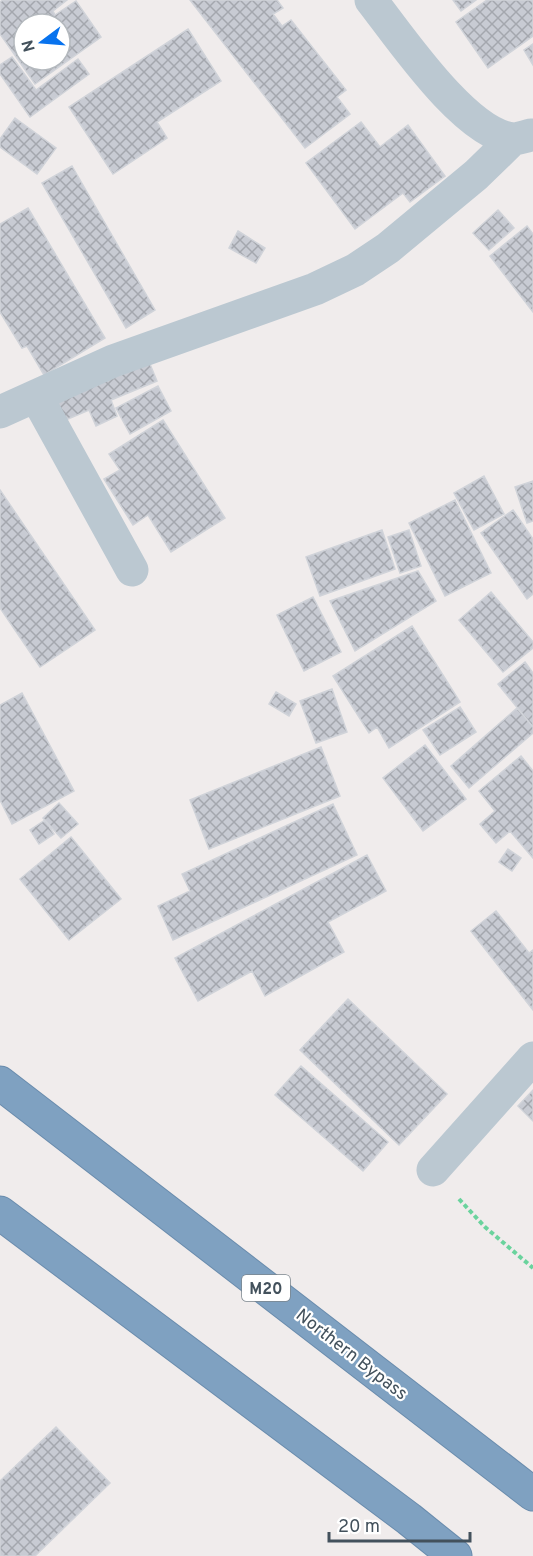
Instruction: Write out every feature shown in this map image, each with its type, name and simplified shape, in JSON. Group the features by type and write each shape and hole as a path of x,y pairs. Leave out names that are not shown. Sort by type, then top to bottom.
{"highway":[{"name":"Northern Bypass","path":"0,1083 533,1494"},
{"path":"0,1213 455,1556"}],"street":[{"path":"0,412 113,362 315,289 355,270 388,248 523,137 470,117 442,91 371,0"},
{"path":"36,396 132,570"},
{"path":"433,1170 533,1058"}],"path":[{"path":"433,1170 485,1227 533,1268"}],"building":[{"path":"3,0 67,0 54,12 12,12 12,51 0,34 0,2"},
{"path":"190,0 277,0 283,8 273,14 282,26 291,20 346,90 337,97 350,114 305,148"},
{"path":"453,0 476,0 461,11"},
{"path":"487,0 533,0 533,36 488,68 456,22"},
{"path":"76,1 101,37 72,58 72,12 60,12"},
{"path":"188,29 221,81 157,122 167,138 113,174 69,107"},
{"path":"533,44 533,65 524,50"},
{"path":"12,57 12,72 23,72 36,90 60,72 72,72 72,63 78,59 89,74 30,117 0,74 0,65"},
{"path":"27,72 52,72 35,84"},
{"path":"15,118 56,148 37,174 0,147 0,139"},
{"path":"361,122 380,147 408,125 445,176 410,202 403,193 355,229 306,163"},
{"path":"72,166 155,310 126,328 42,183"},
{"path":"28,208 105,338 44,375 27,346 22,348 0,312 0,224"},
{"path":"498,210 514,228 489,250 473,233"},
{"path":"527,226 533,234 533,312 490,256"},
{"path":"238,231 265,248 256,263 229,248"},
{"path":"145,352 157,381 111,400 117,416 96,426 89,410 61,422 49,393"},
{"path":"158,386 171,411 130,434 116,408"},
{"path":"163,420 225,518 171,552 148,515 133,525 104,479 120,470 109,454"},
{"path":"484,476 504,514 474,530 454,493"},
{"path":"533,481 533,521 527,523 515,487"},
{"path":"0,490 95,630 40,667 0,608"},
{"path":"455,500 491,573 445,596 409,523"},
{"path":"513,510 533,539 533,594 527,599 481,533"},
{"path":"382,530 395,569 320,596 306,557"},
{"path":"409,530 421,566 400,573 388,537"},
{"path":"418,571 436,601 355,651 330,601"},
{"path":"491,592 533,642 533,648 503,672 459,620"},
{"path":"313,597 341,652 304,671 277,615"},
{"path":"412,626 460,702 389,748 377,727 369,733 333,676"},
{"path":"525,662 533,673 533,727 498,684"},
{"path":"332,689 347,732 316,743 300,701"},
{"path":"276,692 296,704 289,716 269,704"},
{"path":"22,693 74,791 12,824 0,800 0,705"},
{"path":"460,707 476,732 440,755 423,730"},
{"path":"517,708 533,727 533,733 469,788 451,766"},
{"path":"425,745 466,799 423,831 383,778"},
{"path":"321,747 340,796 209,849 190,800"},
{"path":"521,756 533,771 533,858 510,831 496,843 480,824 495,811 479,791"},
{"path":"59,803 78,824 61,838 43,818"},
{"path":"333,804 357,855 173,940 158,906 190,891 182,874"},
{"path":"45,820 54,834 39,844 30,830"},
{"path":"71,837 121,899 69,940 20,879"},
{"path":"508,849 521,858 512,871 499,862"},
{"path":"367,855 386,891 328,922 344,952 265,996 252,971 198,1001 175,958"},
{"path":"496,911 529,953 533,950 533,1010 471,931"},
{"path":"348,999 447,1094 399,1145 300,1050"},
{"path":"301,1066 388,1142 363,1171 275,1095"},
{"path":"533,1090 533,1121 518,1106"},
{"path":"56,1427 110,1483 35,1556 0,1556 0,1481"}]}
